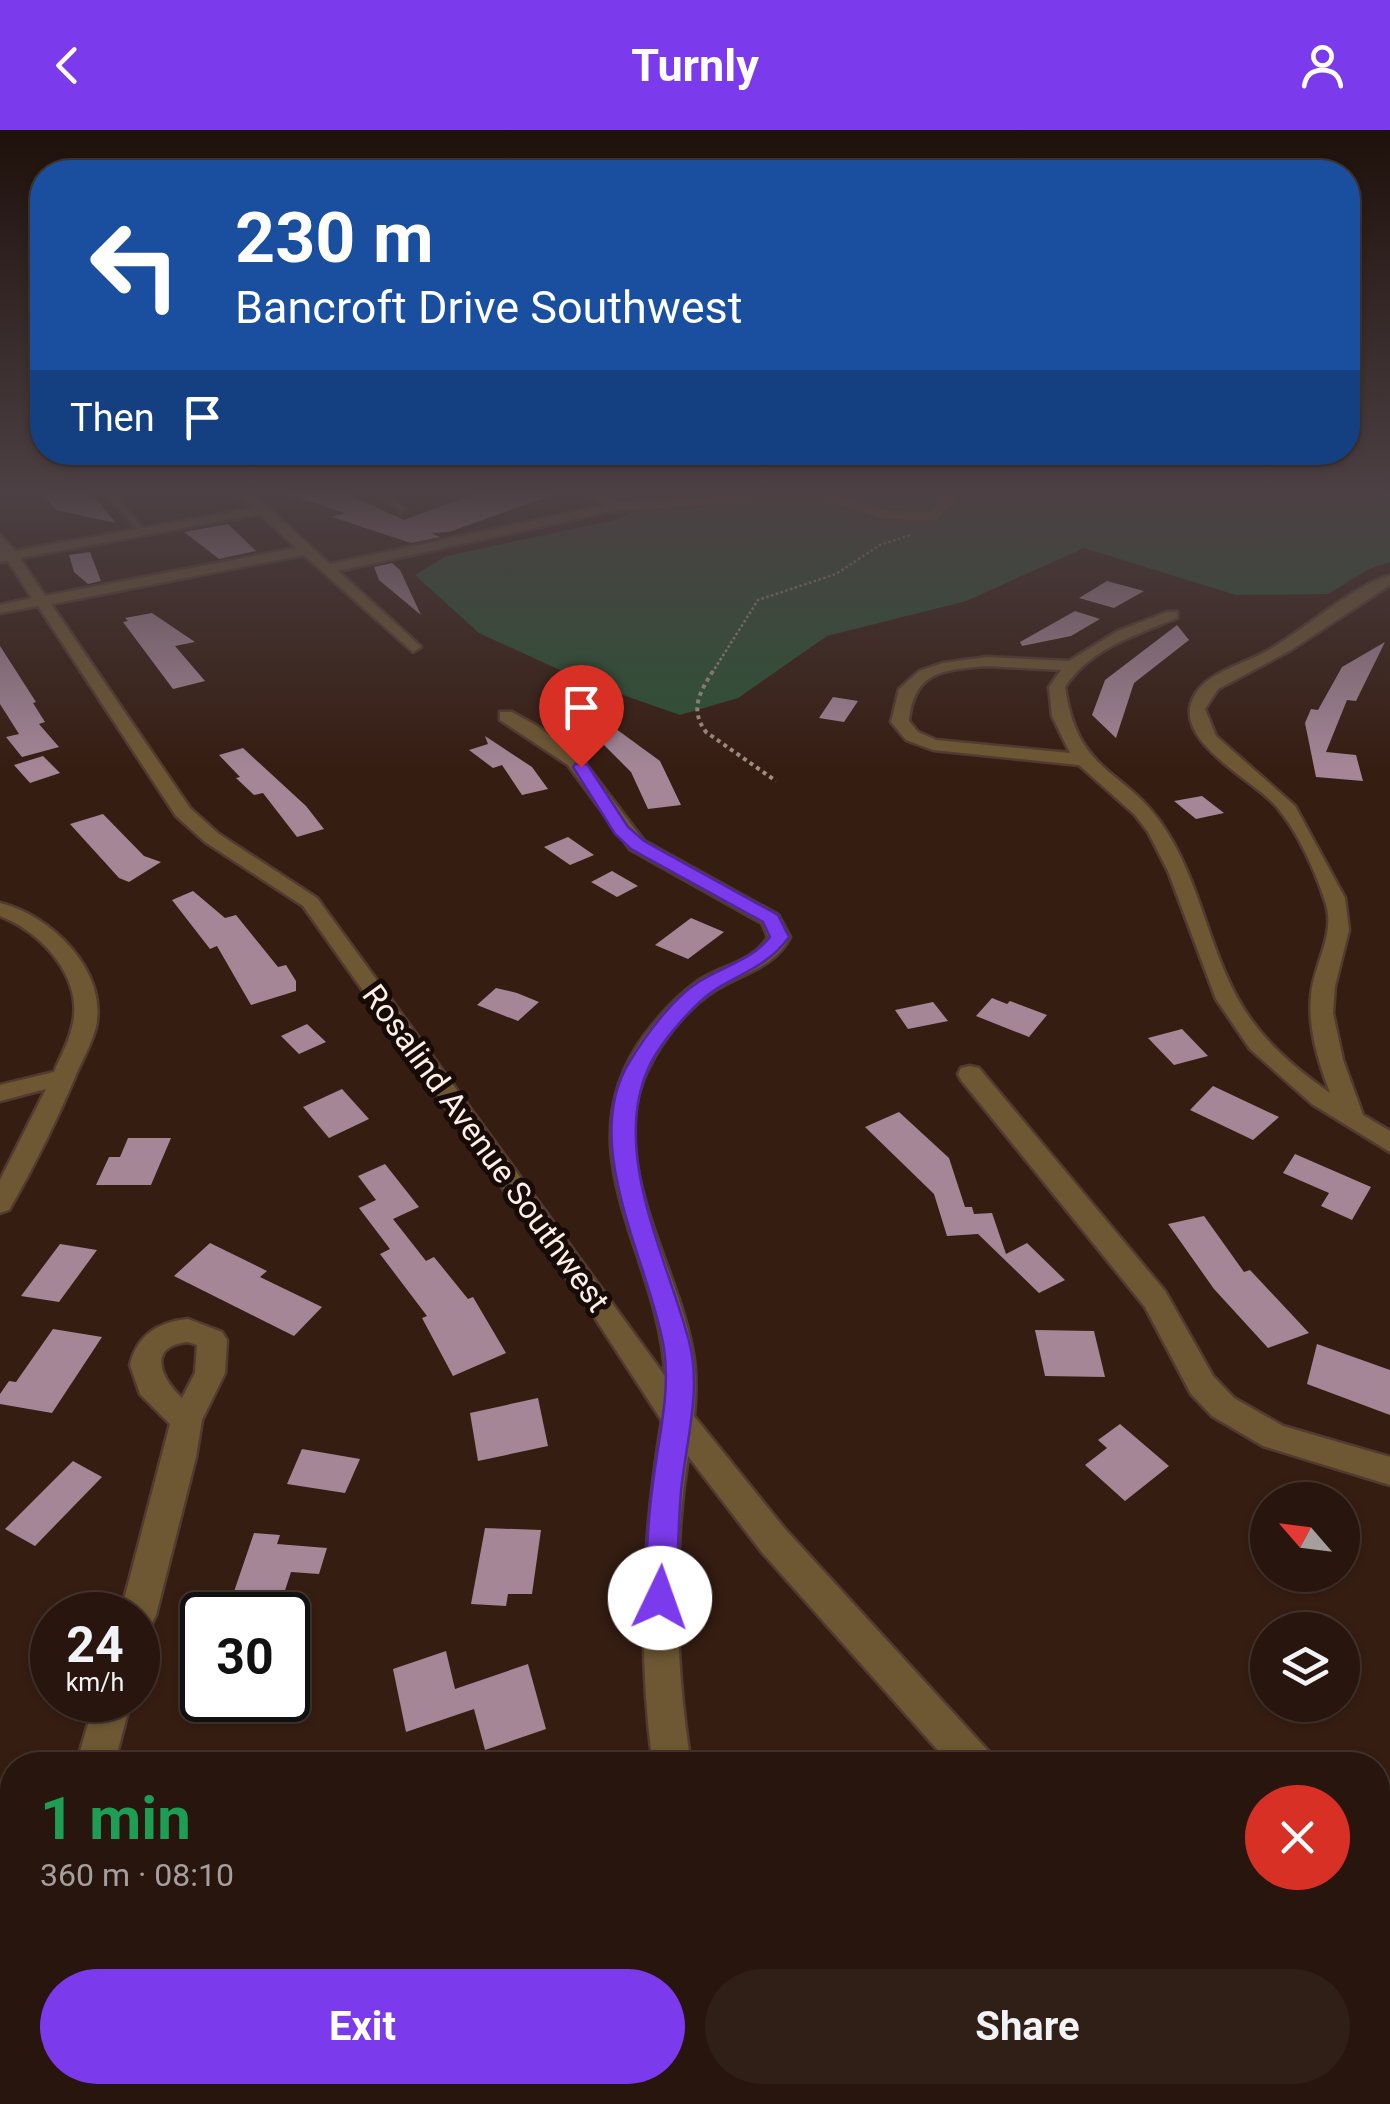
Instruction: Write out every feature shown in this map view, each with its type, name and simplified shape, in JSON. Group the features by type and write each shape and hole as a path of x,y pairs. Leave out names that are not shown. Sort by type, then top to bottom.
{"street":[{"name":"Rosalind Avenue Southwest","path":"27,583 190,820 215,842 265,868 310,902 604,1310 678,1421 773,1540 964,1752"},
{"path":"0,610 137,583"},
{"path":"342,583 412,647"},
{"path":"1353,1120 1329,1056 1322,1024 1327,968 1340,928 1332,892 1292,815 1264,784 1218,750 1198,713 1203,695 1213,686 1284,650 1356,597 1382,583"},
{"path":"1172,615 1097,648 1070,666 1056,688 1062,726 1083,760 1140,811 1159,835 1240,1024 1292,1076 1390,1144"},
{"path":"1070,666 992,662 936,670 910,685 903,695 900,722 912,736 933,745 1083,760"},
{"path":"506,716 563,750 581,767 622,830 638,845 771,919 778,927 778,942 767,954 706,986 685,1004 647,1051 627,1089 624,1137 639,1222 676,1343 682,1383 666,1494 658,1632 670,1752"},
{"path":"0,909 21,915 62,951 75,972 85,1024 0,1204"},
{"path":"970,1074 1154,1298 1202,1385 1222,1407 1274,1437 1390,1471"},
{"path":"0,1093 63,1077"},
{"path":"144,1592 186,1420"},
{"path":"99,1752 108,1722"}],"path":[{"path":"776,781 706,732 698,721 696,698 758,600 815,583"}],"green space":[{"path":"424,583 1006,583 966,601 827,636 738,698 680,715 586,682 479,633"},
{"path":"1198,583 1346,583 1328,594 1236,595"}],"building":[{"path":"383,583 406,583 421,615"},
{"path":"1104,583 1144,591 1114,608 1079,598"},
{"path":"1075,611 1100,619 1071,636 1022,646 1020,642"},
{"path":"152,613 195,642 175,646 205,681 173,689 123,622 128,621 125,618"},
{"path":"1177,625 1189,640 1134,683 1116,738 1092,715 1105,680"},
{"path":"1385,642 1356,701 1347,700 1326,752 1356,755 1363,781 1316,777 1305,723 1311,709 1318,710 1342,667"},
{"path":"0,646 36,702 33,703 45,722 39,724 59,747 22,757 6,737 19,734 0,704"},
{"path":"571,696 660,761 681,805 648,809 631,772 580,721 575,723 552,706"},
{"path":"833,697 858,701 844,722 819,718"},
{"path":"485,736 532,767 548,789 522,795 502,765 493,768 469,750 488,744"},
{"path":"243,748 306,806 324,829 297,837 263,793 254,795 236,778 240,777 219,755"},
{"path":"43,756 60,773 30,783 14,765"},
{"path":"1202,796 1224,813 1196,819 1174,801"},
{"path":"103,814 144,856 161,862 129,882 119,878 70,824"},
{"path":"568,837 594,855 570,865 544,847"},
{"path":"612,871 638,886 617,897 591,882"},
{"path":"193,891 225,918 236,915 278,967 286,965 296,981 296,991 251,1005 217,946 210,949 172,900"},
{"path":"691,918 724,932 688,959 655,945"},
{"path":"496,988 539,1002 518,1021 477,1005"},
{"path":"992,998 1047,1015 1029,1037 976,1016"},
{"path":"933,1002 948,1021 908,1029 895,1010"},
{"path":"307,1024 326,1042 299,1054 281,1036"},
{"path":"1182,1029 1208,1056 1174,1065 1148,1038"},
{"path":"1213,1086 1279,1117 1253,1140 1190,1110"},
{"path":"342,1089 369,1119 329,1138 303,1107"},
{"path":"899,1112 949,1158 965,1207 972,1207 974,1214 992,1213 1006,1254 1027,1243 1065,1280 1039,1293 978,1234 947,1236 934,1194 865,1127"},
{"path":"128,1138 171,1138 151,1185 96,1185 109,1157 120,1157"},
{"path":"1295,1154 1371,1187 1352,1220 1321,1206 1329,1193 1283,1173"},
{"path":"385,1164 419,1207 393,1219 426,1261 434,1257 468,1299 473,1297 506,1353 453,1376 422,1318 427,1316 380,1254 390,1249 359,1208 376,1200 358,1176"},
{"path":"1204,1216 1244,1272 1250,1270 1309,1333 1268,1348 1214,1289 1168,1224"},
{"path":"210,1243 267,1271 260,1277 322,1307 294,1336 174,1276"},
{"path":"60,1244 97,1250 59,1302 21,1296"},
{"path":"53,1329 102,1337 52,1413 0,1404 0,1394 9,1381 16,1382"},
{"path":"1035,1330 1094,1331 1105,1377 1045,1376"},
{"path":"1317,1344 1390,1370 1390,1415 1307,1384"},
{"path":"538,1398 548,1446 478,1461 470,1413"},
{"path":"1120,1424 1169,1466 1125,1501 1085,1465 1107,1448 1098,1440"},
{"path":"302,1449 360,1459 345,1493 287,1484"},
{"path":"73,1461 102,1477 35,1546 5,1529"},
{"path":"485,1528 541,1530 532,1594 508,1594 506,1606 471,1604"},
{"path":"254,1533 280,1535 277,1544 327,1548 319,1574 291,1572 284,1592 234,1592"},
{"path":"446,1651 455,1689 528,1664 546,1729 485,1750 474,1709 406,1732 393,1669"}],"route":[{"path":"581,767 596,785 610,815 638,845 771,919 780,937 767,954 706,986 685,1004 638,1064 623,1110 639,1222 676,1343 682,1383 666,1494 660,1598"}]}
